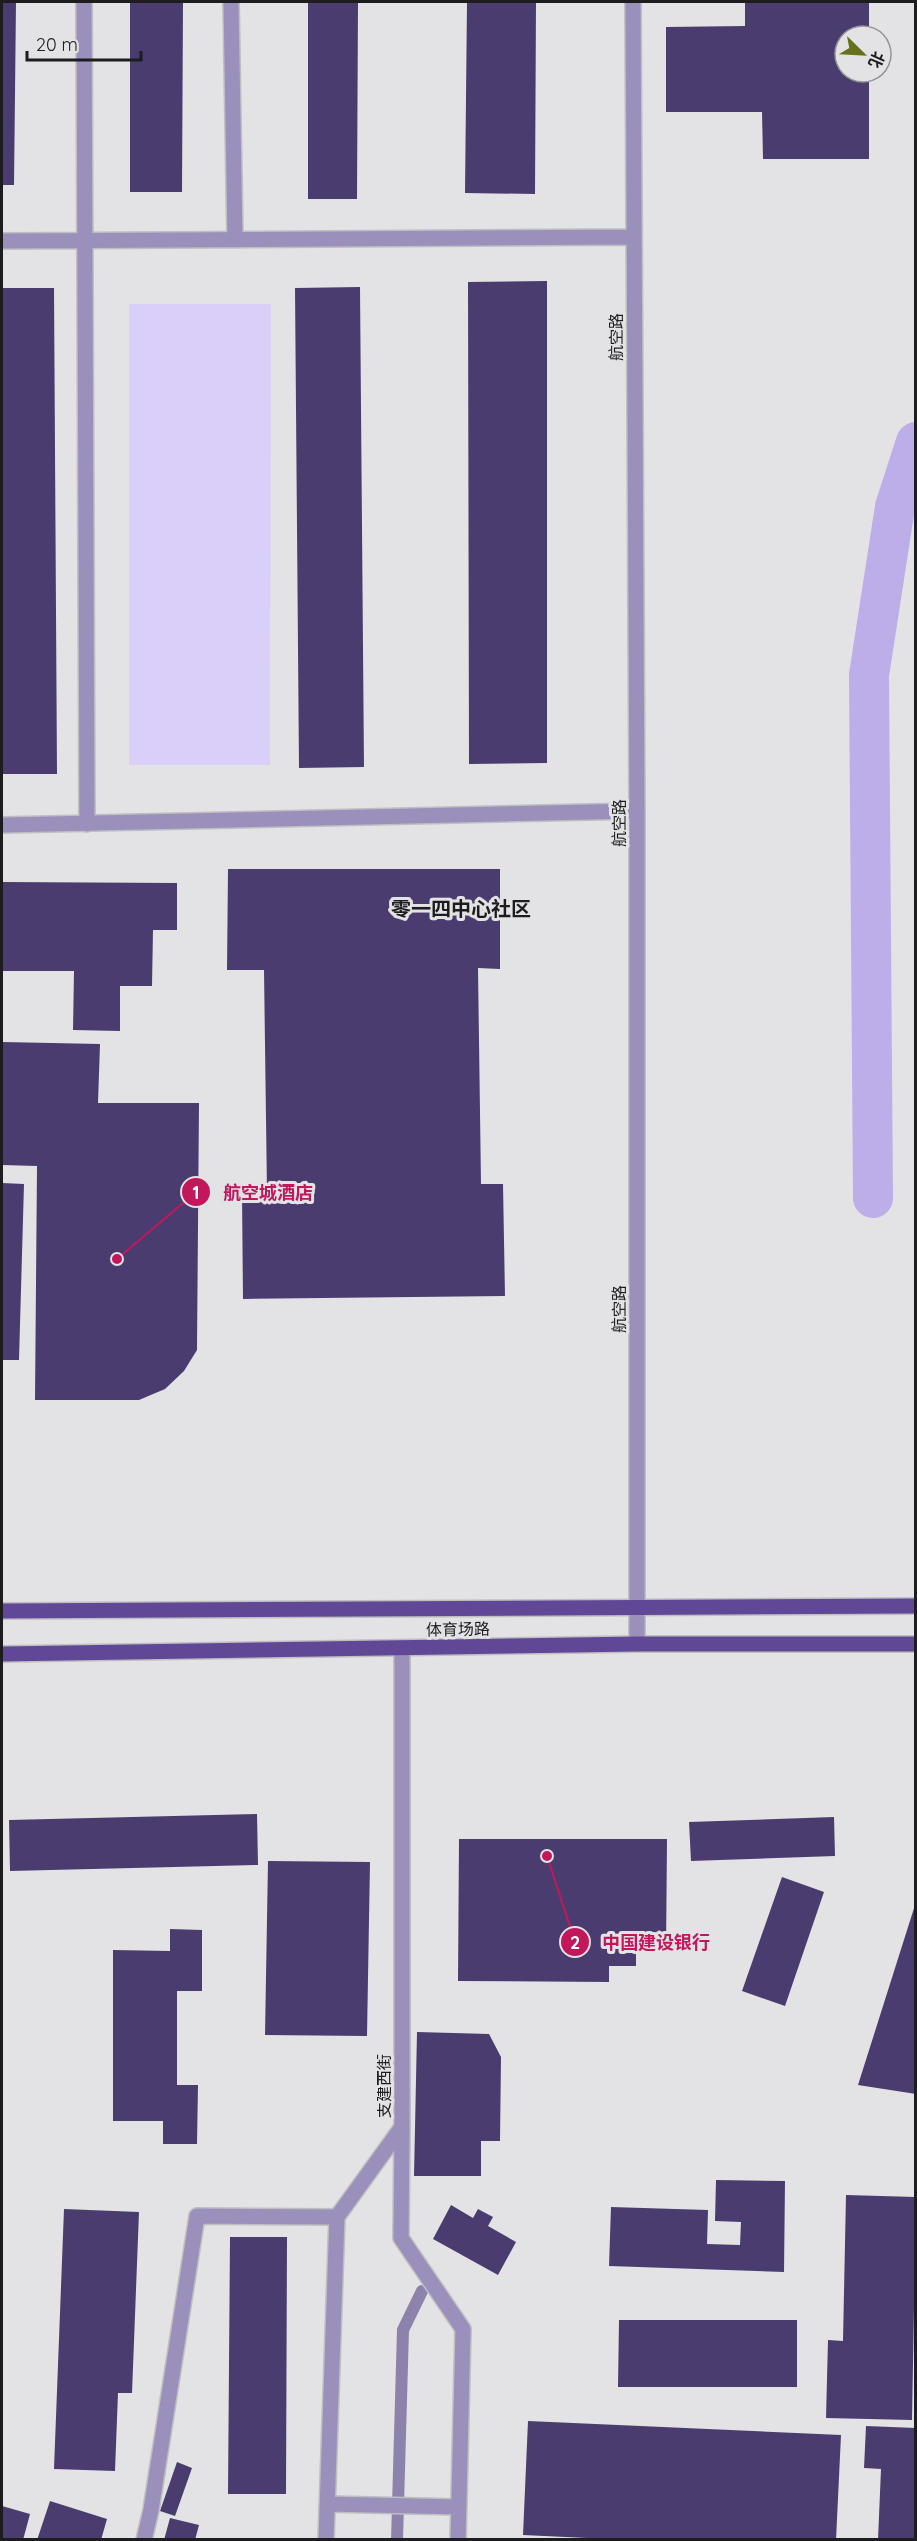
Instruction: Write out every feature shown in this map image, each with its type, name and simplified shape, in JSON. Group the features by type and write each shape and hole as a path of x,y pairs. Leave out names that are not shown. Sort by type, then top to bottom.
{"main road":[{"name":"体育场路","path":"2,1611 915,1606"},
{"name":"体育场路","path":"2,1654 637,1644 915,1644"}],"street":[{"path":"84,2 87,824"},
{"path":"231,2 235,240"},
{"name":"航空路","path":"633,2 637,811 637,1644"},
{"path":"2,241 634,237"},
{"path":"2,825 637,811"},
{"name":"支建西街","path":"337,2217 402,2127 402,1648"},
{"path":"402,2127 401,2238 463,2329 458,2540"},
{"path":"144,2540 151,2510 197,2216 337,2217 327,2540"},
{"path":"328,2504 459,2507"}],"shaded area":[{"path":"129,304 271,304 270,765 129,765"}],"building":[{"path":"2,2 16,2 14,185 2,185"},
{"path":"130,2 183,2 182,192 130,192"},
{"path":"308,2 358,2 357,199 308,199"},
{"path":"467,2 536,2 535,194 465,193"},
{"path":"745,2 869,2 869,24 833,24 833,84 869,84 869,159 763,159 762,112 666,112 666,27 745,26"},
{"path":"547,281 547,763 469,764 468,282"},
{"path":"360,287 364,767 299,768 295,288"},
{"path":"2,288 54,288 57,774 2,774"},
{"path":"228,869 500,869 500,969 478,968 481,1184 503,1184 505,1296 243,1299 242,1193 267,1193 264,970 227,970"},
{"path":"2,882 177,883 177,930 153,930 152,986 120,986 120,1031 73,1030 74,971 2,971"},
{"path":"2,1042 100,1044 98,1103 199,1103 197,1350 184,1371 165,1389 139,1400 35,1400 37,1166 2,1165"},
{"path":"2,1183 24,1184 19,1360 2,1360"},
{"path":"257,1814 258,1865 10,1871 9,1820"},
{"path":"834,1817 835,1856 691,1861 689,1822"},
{"path":"459,1839 667,1839 666,1953 636,1952 636,1966 609,1966 609,1982 458,1981"},
{"path":"268,1861 370,1862 367,2036 265,2035"},
{"path":"782,1877 824,1892 785,2006 742,1991"},
{"path":"916,1905 916,2094 858,2085"},
{"path":"170,1929 202,1930 202,1991 177,1991 177,2085 198,2085 197,2144 163,2144 163,2121 113,2121 113,1950 170,1951"},
{"path":"417,2032 489,2034 501,2057 500,2141 481,2141 481,2176 414,2176"},
{"path":"716,2180 785,2181 784,2272 609,2266 611,2207 708,2210 707,2244 740,2245 741,2222 715,2221"},
{"path":"846,2195 916,2197 912,2420 826,2418 828,2340 843,2341"},
{"path":"451,2205 473,2218 478,2209 493,2217 488,2226 516,2242 498,2275 433,2239"},
{"path":"64,2209 139,2212 132,2393 118,2393 115,2471 54,2469"},
{"path":"230,2237 287,2237 286,2494 228,2494"},
{"path":"619,2320 797,2320 797,2387 618,2387"},
{"path":"528,2421 841,2435 836,2540 629,2540 523,2535"},
{"path":"866,2426 916,2428 916,2540 878,2540 881,2469 864,2468"},
{"path":"177,2462 192,2468 175,2516 160,2511"},
{"path":"50,2501 107,2519 101,2540 37,2540"},
{"path":"2,2506 30,2514 23,2540 2,2540"},
{"path":"170,2518 199,2525 195,2540 164,2540"}],"waterway":[{"path":"873,1198 869,675 895,507 916,442"},
{"path":"397,2540 403,2330 422,2291"}],"place":[{"name":"航空城酒店","path":"117,1259"},
{"name":"中国建设银行","path":"547,1856"}],"district":[{"name":"零一四中心社区","path":"461,908"}]}
